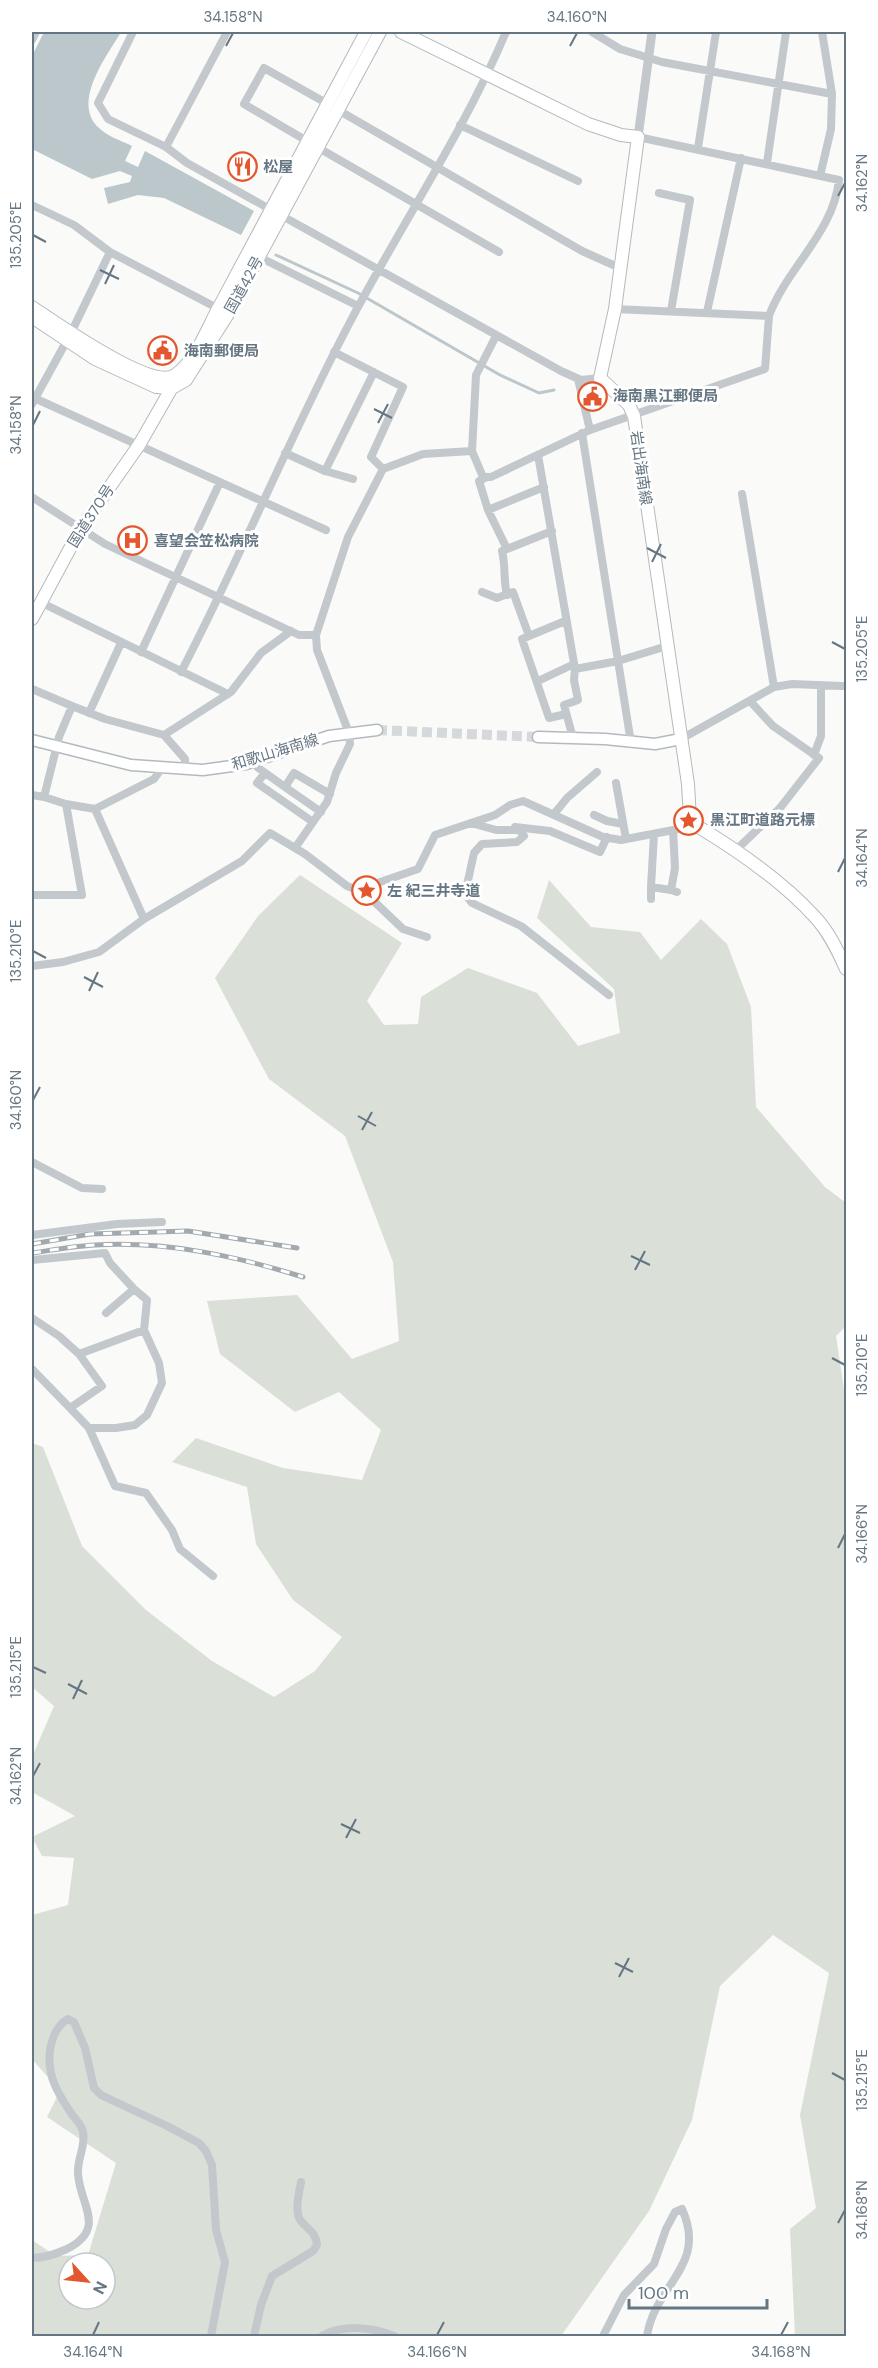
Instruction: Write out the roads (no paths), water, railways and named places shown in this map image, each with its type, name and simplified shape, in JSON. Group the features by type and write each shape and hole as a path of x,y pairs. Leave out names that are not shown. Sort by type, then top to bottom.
{"main road":[{"name":"国道42号","path":"333,107 366,32"},
{"name":"国道42号","path":"190,368 312,144 380,32"},
{"path":"401,32 595,127 621,135 638,137 615,309 600,378"},
{"path":"32,307 95,360 160,388 172,388"},
{"path":"32,317 158,378 173,376 190,368"},
{"name":"国道370号","path":"35,611 81,528 139,445 172,388 190,368"},
{"name":"国道370号","path":"156,417 185,386 190,368"},
{"name":"岩出海南線","path":"600,378 629,405 634,416 693,823"},
{"path":"145,382 161,394 161,403 156,417"},
{"name":"和歌山海南線","path":"32,740 131,765 203,770 255,760 308,741 377,730"},
{"path":"538,737 656,744 681,738"},
{"path":"693,823 736,850 814,916 832,940 846,969"}],"street":[{"path":"32,40 36,32"},
{"path":"133,32 98,103 108,119 166,147 187,163 496,336 578,379 600,378"},
{"path":"166,147 227,32"},
{"path":"181,672 220,597 285,453 334,352 438,166 506,32"},
{"path":"592,32 620,49 648,59 832,94"},
{"path":"507,549 488,510 479,481 586,431 765,369 770,316 775,300 798,270 843,188 839,180 638,137 652,32"},
{"path":"698,148 716,32"},
{"path":"767,163 786,32"},
{"path":"820,176 831,129 832,94 822,32"},
{"path":"499,252 244,104 264,68 438,166 582,251 620,268"},
{"path":"460,125 578,181"},
{"path":"707,312 741,158"},
{"path":"659,193 690,200 671,311"},
{"path":"32,205 74,225 110,252 223,311"},
{"path":"110,252 68,336 32,400 139,445 326,530"},
{"path":"254,254 358,306"},
{"path":"615,309 770,316"},
{"path":"487,477 483,477 472,451 476,375 496,336"},
{"path":"334,352 403,387 371,457 384,469"},
{"path":"325,471 374,372"},
{"path":"578,379 631,743"},
{"path":"294,848 321,812 350,744 349,733 317,650 316,635 348,537 384,469 423,454 472,451"},
{"path":"285,453 325,471 352,479"},
{"path":"538,455 574,666 578,700 564,705 573,738"},
{"path":"141,652 178,577 220,482"},
{"path":"488,510 544,487"},
{"path":"742,494 774,687"},
{"path":"32,498 105,544 299,635 316,635"},
{"path":"529,636 503,581 506,569 502,551 552,531"},
{"path":"482,592 496,598 510,593"},
{"path":"35,611 121,643 228,694"},
{"path":"565,621 522,639 549,718 566,714"},
{"path":"164,735 228,694 261,653 291,631"},
{"path":"89,712 121,643"},
{"path":"538,681 574,666 618,661 667,646"},
{"path":"681,738 774,687 792,684 842,686"},
{"path":"814,755 821,736 821,685"},
{"path":"32,688 72,706 164,735 185,759 185,770"},
{"path":"736,850 780,808 819,758 773,726 750,701"},
{"path":"44,797 57,747 72,706"},
{"path":"255,760 257,767 321,812"},
{"path":"32,795 94,809 154,779 162,768"},
{"path":"554,814 567,798 597,772"},
{"path":"265,773 257,783 313,822"},
{"path":"285,787 294,773 330,794"},
{"path":"616,783 626,839"},
{"path":"32,966 63,962 99,952 144,919 242,861 270,833 347,886 361,889 418,869 435,836 523,801 607,837 626,839 689,827 693,823"},
{"path":"32,895 82,895 66,804"},
{"path":"94,809 144,919"},
{"path":"594,815 607,821 624,824"},
{"path":"471,823 496,830 519,830 524,836 517,842 482,844 474,853 465,894 472,903 520,926 609,995"},
{"path":"508,830 518,826 550,831 600,852 607,837"},
{"path":"651,886 674,891 673,830"},
{"path":"651,899 654,834"},
{"path":"361,889 403,929 427,937"},
{"path":"32,1162 82,1188 102,1189"},
{"path":"32,1236 117,1224 162,1222"},
{"path":"32,1260 105,1253 110,1263 147,1300 144,1330 159,1363 162,1383 147,1414 135,1425 88,1428"},
{"path":"106,1314 134,1289"},
{"path":"32,1318 59,1336 79,1354 102,1386 70,1408"},
{"path":"79,1354 144,1330"},
{"path":"32,1369 88,1428 115,1486 146,1493 172,1530 180,1549 213,1576"},
{"path":"32,2258 60,2253 82,2241 87,2230 87,2203 78,2176 84,2142 83,2129 57,2092 49,2062 51,2039 62,2023 68,2019 74,2022 86,2048 94,2088 101,2095 199,2143 206,2151 212,2165 216,2230 225,2262 211,2337"},
{"path":"254,2337 261,2304 272,2276 313,2251 317,2245 312,2230 300,2221 298,2214 301,2182"},
{"path":"603,2337 624,2295 654,2264 675,2212 682,2209 689,2223 690,2241 686,2262 661,2296 649,2322 646,2337"},
{"path":"322,2337 361,2327 377,2329 394,2337"}],"waterway":[{"path":"276,255 358,293 500,375 539,393 554,390"}],"tunnel":[{"path":"377,730 538,737"}],"railway":[{"path":"32,1244 90,1234 188,1231 297,1248"},
{"path":"32,1253 71,1247 148,1245 227,1257 303,1277"}],"place":[{"name":"松屋","path":"242,167"},
{"name":"海南郵便局","path":"163,351"},
{"name":"海南黒江郵便局","path":"592,396"},
{"name":"喜望会笠松病院","path":"133,541"},
{"name":"黒江町道路元標","path":"689,820"},
{"name":"左 紀三井寺道","path":"366,891"}]}
